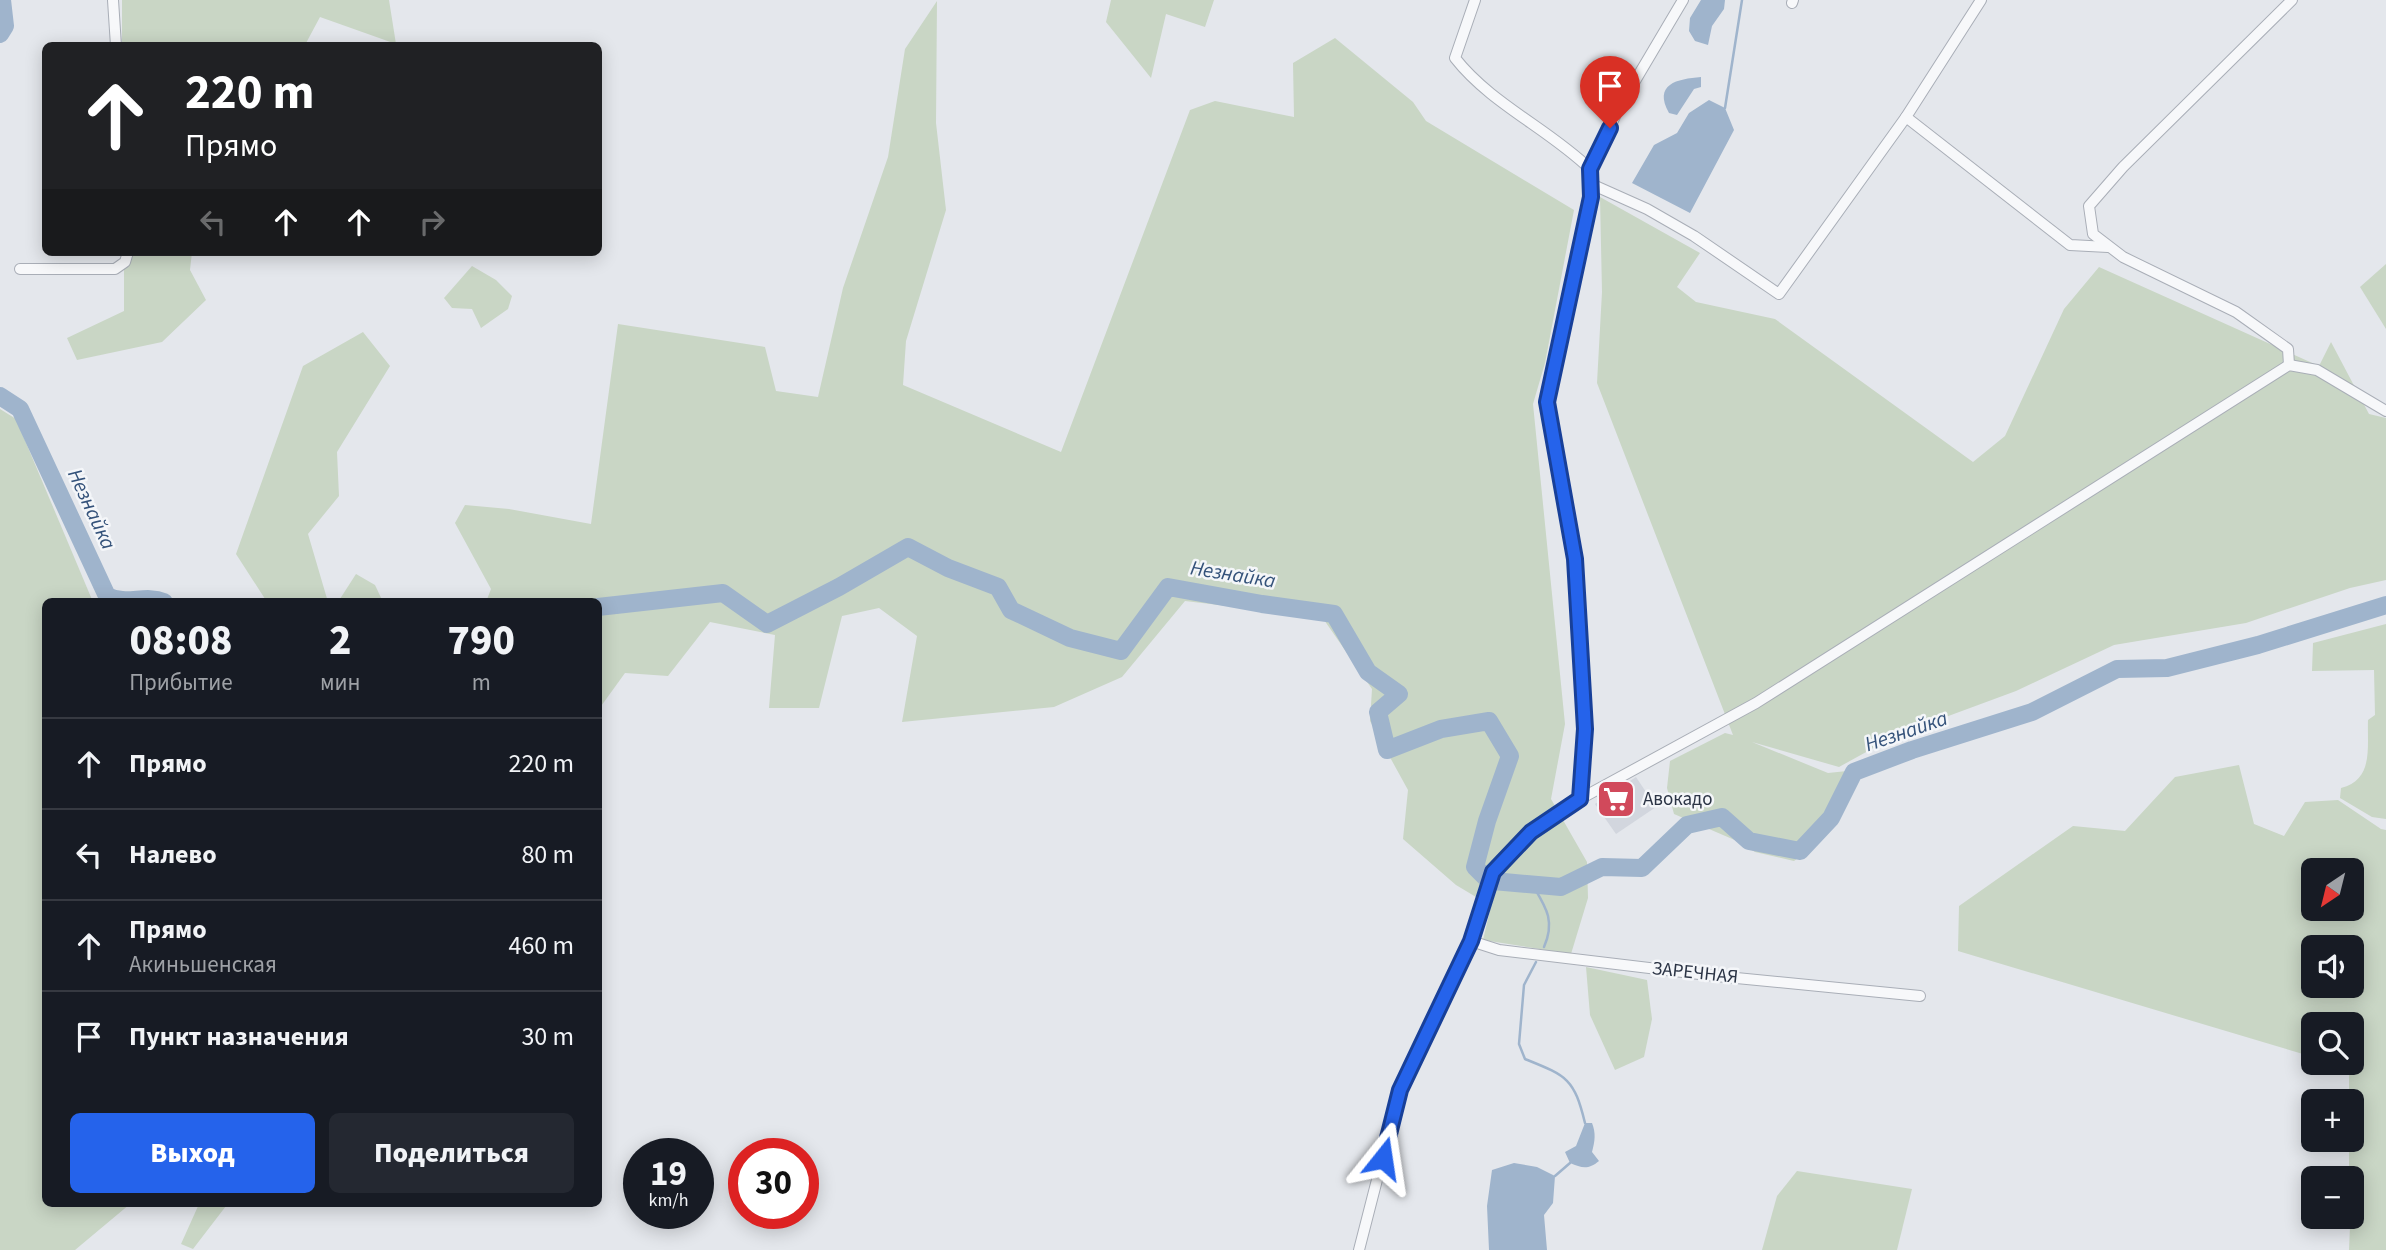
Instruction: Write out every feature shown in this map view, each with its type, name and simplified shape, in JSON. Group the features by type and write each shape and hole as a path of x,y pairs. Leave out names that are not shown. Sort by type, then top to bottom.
{"street":[{"path":"113,0 116,42"},
{"path":"1475,0 1455,58 1469,77 1571,150 1590,169"},
{"path":"1580,799 1585,729 1575,559 1547,402 1591,197 1590,169 1619,108 1683,0"},
{"path":"1591,184 1647,209 1694,236 1779,294 1906,117 1981,0"},
{"path":"2289,365 2288,349 2236,312 2123,257 2109,247 2093,234 2089,206 2123,167 2292,0"},
{"path":"1906,117 2070,245 2109,247"},
{"path":"20,269 115,269 125,262 127,256"},
{"path":"1359,1250 1400,1090 1471,941 1493,872 1531,832 1580,799 1756,702 2289,365 2318,370 2386,411"},
{"name":"ЗАРЕЧНАЯ","path":"1471,941 1499,950 1716,976 1920,996"}],"shaded area":[{"path":"1636,777 1656,807 1616,834 1595,804"}],"green space":[{"path":"122,0 389,0 396,42 320,17 307,42 122,42"},
{"path":"1111,0 1214,0 1205,27 1166,14 1151,78 1106,22"},
{"path":"937,1 936,123 946,210 906,341 903,385 1061,452 1190,110 1215,101 1294,117 1293,63 1335,38 1413,102 1426,121 1574,210 1545,363 1533,404 1565,724 1551,799 1587,862 1588,898 1571,954 1483,940 1491,906 1456,885 1403,839 1408,790 1370,721 1372,689 1322,617 1185,601 1122,677 1054,707 902,722 917,636 879,608 842,616 819,708 769,708 775,635 710,622 668,676 625,673 602,705 602,598 488,598 491,589 455,523 465,505 509,509 591,524 618,324 765,347 776,391 818,397 843,288 888,157 905,49"},
{"path":"1600,197 1700,253 1677,287 1696,302 1775,319 1973,462 2005,436 2064,309 2099,267 2319,366 2331,342 2369,414 2386,418 2386,580 2350,588 2246,623 2114,645 2016,691 1897,735 1839,767 1752,742 1828,773 1847,771 1860,776 1824,833 1794,861 1755,852 1737,841 1674,814 1667,788 1670,761 1725,733 1733,735 1597,383 1602,292"},
{"path":"124,256 192,256 190,270 206,300 162,342 77,360 67,338 124,311"},
{"path":"2386,264 2386,329 2360,287"},
{"path":"472,266 496,280 512,296 508,309 481,328 472,309 452,308 444,298"},
{"path":"363,332 390,366 337,452 339,496 308,534 327,598 264,598 236,554 303,366"},
{"path":"0,409 16,419 91,598 42,598 42,1207 126,1207 75,1250 0,1250"},
{"path":"356,574 375,585 381,598 341,598"},
{"path":"2386,624 2386,819 2372,817 2340,798 2341,788 2359,778 2367,761 2368,720 2375,715 2374,670 2312,671 2313,643"},
{"path":"2239,765 2254,824 2284,836 2305,802 2338,800 2386,830 2386,1250 2349,1250 2350,1229 2364,1229 2364,1166 2349,1166 2349,1152 2364,1152 2364,1089 2349,1089 2349,1075 2364,1075 2364,1012 2301,1012 2301,1053 1958,951 1959,906 2073,826 2125,831 2175,777"},
{"path":"1586,967 1647,980 1652,1019 1644,1057 1615,1070 1590,1015"},
{"path":"1797,1171 1912,1189 1897,1250 1762,1250 1777,1196"},
{"path":"198,1207 225,1207 193,1249 181,1244"}],"water":[{"path":"1701,0 1725,0 1724,9 1712,26 1708,45 1695,41 1689,31 1690,18"},
{"path":"1701,77 1701,87 1694,89 1677,115 1669,113 1664,95 1666,89 1684,79"},
{"path":"1709,100 1725,108 1734,130 1690,213 1632,183 1654,145 1677,133 1689,113"},
{"path":"1585,1123 1592,1123 1595,1137 1592,1152 1599,1161 1585,1167 1570,1163 1565,1152 1576,1146"},
{"path":"1514,1163 1537,1167 1555,1176 1553,1203 1544,1215 1547,1250 1489,1250 1487,1206 1492,1170"}],"waterway":[{"name":"Незнайка","path":"0,34 5,26 2,0"},
{"path":"1725,108 1742,0"},
{"name":"Незнайка","path":"0,396 20,409 107,596 112,598"},
{"name":"Незнайка","path":"602,607 723,593 767,624 908,547 948,568 998,587 1011,610 1070,638 1121,651 1168,587 1334,614 1368,672 1399,694 1378,712 1387,750 1441,729 1489,721 1510,756 1487,821 1475,867 1486,878"},
{"name":"Незнайка","path":"1493,881 1561,887 1602,867 1642,868 1687,825 1722,817 1749,841 1800,851 1831,818 1854,772 1912,750 2032,712 2117,669 2167,668 2258,645 2386,605"},
{"path":"1532,884 1545,906 1549,921 1544,947"},
{"path":"1536,962 1524,985 1519,1044 1525,1059 1567,1080 1577,1096 1585,1123"},
{"path":"1555,1176 1570,1163"}],"place":[{"name":"Авокадо","path":"1616,799"}],"route":[{"path":"1383,1158 1400,1090 1471,941 1493,872 1509,852 1531,832 1580,799 1585,729 1575,559 1547,402 1591,197 1590,169 1610,128"}]}
